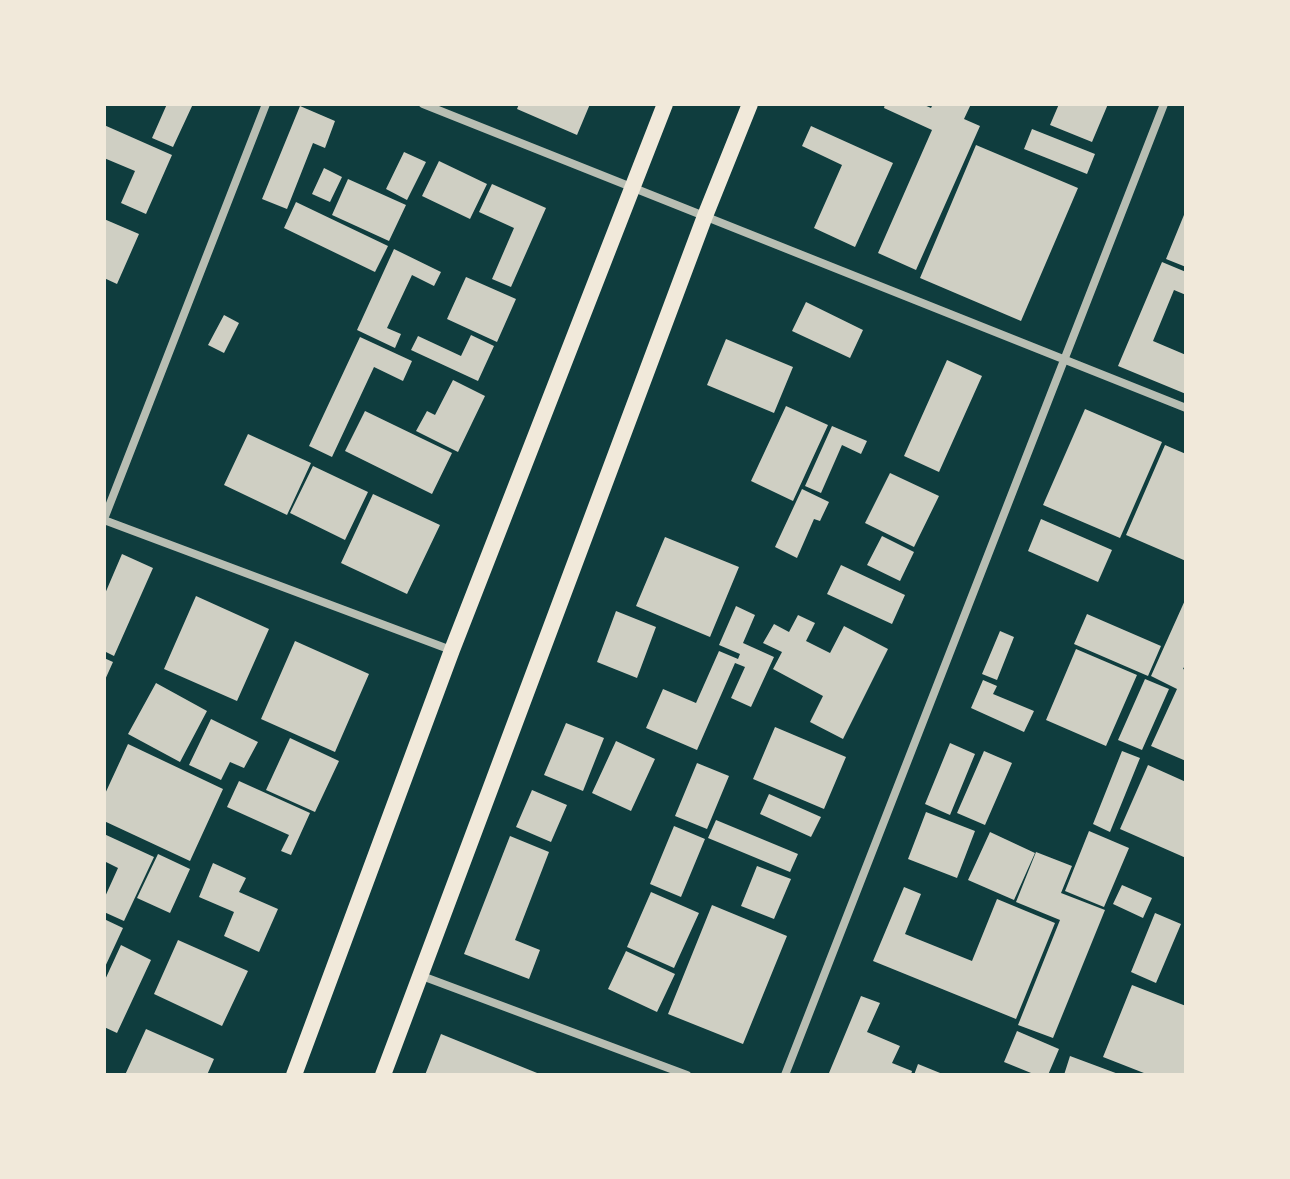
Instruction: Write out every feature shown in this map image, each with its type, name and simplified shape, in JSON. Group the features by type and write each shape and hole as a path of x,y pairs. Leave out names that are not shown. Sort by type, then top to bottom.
{"main road":[{"path":"294,1075 452,650 665,104"},
{"path":"383,1075 705,216 750,104"}],"street":[{"path":"266,104 104,519 452,650"},
{"path":"423,104 1186,408"},
{"path":"785,1075 1164,104"},
{"path":"422,976 687,1075"}],"building":[{"path":"167,104 193,104 173,147 152,138"},
{"path":"519,104 590,104 577,135 517,109"},
{"path":"885,104 922,104 931,108 933,104 971,104 964,119 980,126 916,270 878,253 932,130 884,108"},
{"path":"1059,104 1108,104 1092,142 1050,125"},
{"path":"300,106 335,121 325,148 313,143 287,209 262,199"},
{"path":"104,125 172,155 146,214 121,203 135,171 104,158"},
{"path":"811,126 893,163 855,247 814,228 842,165 802,146"},
{"path":"1032,129 1095,154 1087,174 1024,149"},
{"path":"976,145 1078,188 1021,321 920,278"},
{"path":"404,152 426,162 407,200 386,189"},
{"path":"439,161 487,184 470,219 422,196"},
{"path":"324,168 342,177 330,202 312,194"},
{"path":"348,179 406,205 389,241 332,215"},
{"path":"492,184 546,208 511,287 492,279 514,228 479,212"},
{"path":"296,202 388,246 375,272 284,228"},
{"path":"1186,210 1186,267 1166,259"},
{"path":"104,219 139,234 117,284 104,278"},
{"path":"394,249 441,272 434,286 412,275 387,328 401,334 395,348 357,330"},
{"path":"1162,262 1186,272 1186,295 1174,290 1153,341 1186,355 1186,394 1118,366"},
{"path":"466,277 516,299 497,342 447,319"},
{"path":"806,302 863,330 850,358 792,331"},
{"path":"224,315 239,323 224,353 208,345"},
{"path":"471,335 494,346 478,381 411,350 418,336 461,356"},
{"path":"360,337 412,361 403,381 374,367 332,457 309,446"},
{"path":"726,339 793,367 774,413 707,385"},
{"path":"947,360 982,376 939,472 904,456"},
{"path":"453,380 485,396 458,452 416,431 427,411 435,415"},
{"path":"786,406 828,425 793,501 751,481"},
{"path":"1085,409 1162,442 1120,538 1043,505"},
{"path":"365,411 452,453 432,494 345,451"},
{"path":"832,426 867,441 861,454 842,445 821,493 805,486"},
{"path":"248,434 311,463 287,515 224,485"},
{"path":"1165,445 1186,454 1186,561 1126,535"},
{"path":"313,466 368,492 345,540 290,513"},
{"path":"890,473 939,496 914,547 865,523"},
{"path":"802,489 829,502 820,521 814,519 797,558 775,547"},
{"path":"373,494 440,525 407,594 341,563"},
{"path":"1041,519 1112,550 1098,582 1028,551"},
{"path":"882,536 914,552 900,581 867,565"},
{"path":"665,537 739,567 710,637 636,606"},
{"path":"122,554 153,568 114,656 104,651 104,596"},
{"path":"841,565 905,595 892,624 827,594"},
{"path":"196,596 269,629 237,701 164,669"},
{"path":"1186,598 1186,663 1183,669 1186,670 1186,761 1151,746 1177,689 1151,676"},
{"path":"736,606 755,615 743,643 774,657 751,707 731,698 745,667 735,663 697,750 646,728 663,689 696,703 719,651 738,659 740,654 719,645"},
{"path":"616,611 656,627 637,678 597,662"},
{"path":"1087,614 1161,646 1148,676 1074,644"},
{"path":"798,615 815,623 806,641 830,653 844,626 888,649 843,739 810,722 823,696 773,669 782,652 763,643 774,624 789,632"},
{"path":"1000,631 1014,637 997,680 982,674"},
{"path":"295,641 369,674 335,752 261,719"},
{"path":"1076,649 1137,675 1106,746 1046,720"},
{"path":"104,658 113,662 104,682"},
{"path":"1145,679 1169,689 1142,750 1118,740"},
{"path":"983,680 997,686 993,694 1034,711 1024,732 971,708"},
{"path":"156,683 207,711 180,762 128,734"},
{"path":"211,719 258,742 244,768 230,762 221,780 189,765"},
{"path":"566,723 604,738 583,791 544,775"},
{"path":"775,727 846,757 824,809 753,779"},
{"path":"290,738 339,761 315,812 266,790"},
{"path":"616,741 655,759 631,811 592,793"},
{"path":"950,743 975,754 950,815 925,804"},
{"path":"128,744 223,789 190,861 104,821 104,796"},
{"path":"984,751 1012,763 985,825 957,813"},
{"path":"1122,751 1140,758 1110,832 1093,824"},
{"path":"697,763 729,776 707,829 675,816"},
{"path":"1148,765 1186,782 1186,858 1120,829"},
{"path":"239,781 310,813 291,855 281,851 289,835 227,807"},
{"path":"532,790 567,805 551,842 516,827"},
{"path":"769,794 821,817 811,837 760,814"},
{"path":"926,812 975,831 957,878 908,859"},
{"path":"716,820 798,854 790,872 708,838"},
{"path":"674,826 705,839 681,897 650,884"},
{"path":"1089,831 1129,848 1104,907 1065,891"},
{"path":"990,832 1035,853 1014,900 968,880"},
{"path":"104,834 154,857 124,921 104,912 104,899 118,868 104,861"},
{"path":"510,836 549,852 515,940 540,950 529,979 464,954"},
{"path":"1036,852 1072,866 1061,893 1105,910 1053,1038 1018,1025 1060,920 1016,902"},
{"path":"158,854 190,869 170,913 137,898"},
{"path":"213,863 246,878 239,892 278,909 259,952 224,936 234,912 199,897"},
{"path":"757,866 791,879 774,919 741,906"},
{"path":"1122,885 1152,898 1143,918 1113,904"},
{"path":"904,887 921,894 905,934 972,961 997,899 1055,923 1016,1019 873,961"},
{"path":"651,892 699,913 674,968 627,947"},
{"path":"712,905 787,936 743,1044 668,1014"},
{"path":"1155,913 1181,924 1156,983 1131,972"},
{"path":"104,919 123,928 104,969"},
{"path":"178,940 248,971 222,1026 154,994"},
{"path":"121,945 151,960 117,1033 104,1027 104,982"},
{"path":"626,951 675,974 657,1012 608,989"},
{"path":"1132,985 1186,1006 1186,1075 1149,1075 1103,1057"},
{"path":"861,996 880,1003 867,1032 900,1046 892,1063 912,1071 911,1075 829,1073"},
{"path":"146,1029 214,1059 207,1075 125,1075"},
{"path":"1017,1031 1059,1049 1048,1075 1036,1075 1004,1062"},
{"path":"441,1034 542,1075 425,1075"},
{"path":"1070,1056 1121,1075 1064,1075"},
{"path":"918,1064 945,1075 914,1075"}]}
